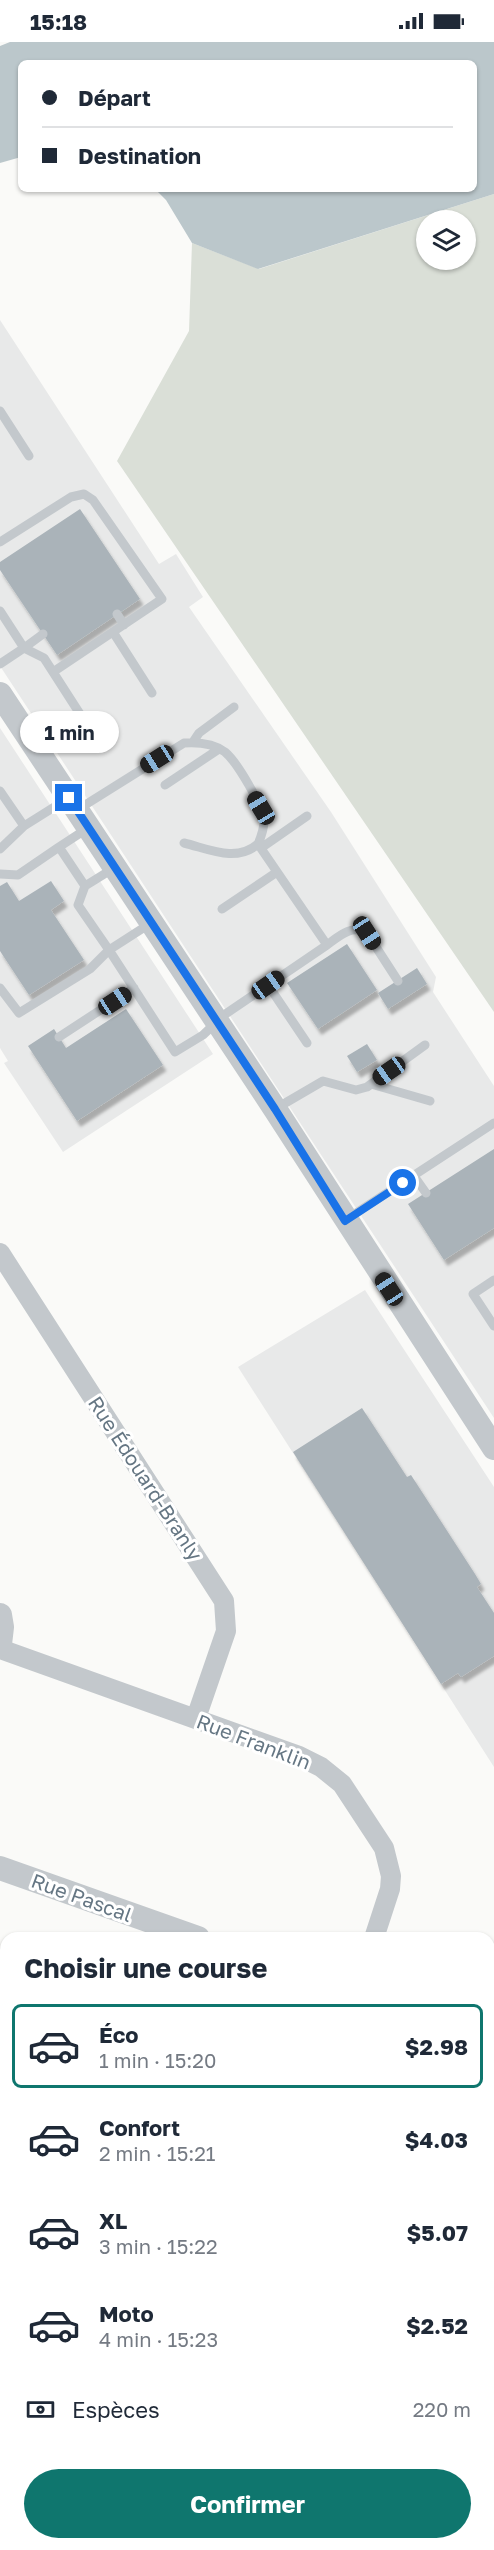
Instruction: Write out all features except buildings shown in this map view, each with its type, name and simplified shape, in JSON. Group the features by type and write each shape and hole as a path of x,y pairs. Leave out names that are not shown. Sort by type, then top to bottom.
{"street":[{"path":"0,694 275,1109 345,1221 494,1448"},
{"name":"Rue Édouard-Branly","path":"0,1253 224,1601 226,1631 196,1718"},
{"path":"0,1615 2,1627 0,1644"},
{"name":"Rue Franklin","path":"0,1649 305,1758 332,1775 342,1784 370,1824 389,1862 390,1889 376,1932"},
{"name":"Rue Pascal","path":"0,1868 181,1932"}],"lane":[{"path":"0,411 29,456"},
{"path":"0,542 71,497 84,494 90,496 162,599 53,672"},
{"path":"0,611 24,648 44,658 89,728"},
{"path":"117,614 124,625"},
{"path":"113,632 152,693"},
{"path":"0,664 43,634"},
{"path":"193,742 199,733 234,707"},
{"path":"0,849 24,826 78,812 184,743 193,742 219,749 233,761 261,808 264,821 259,846 327,945"},
{"path":"165,784 219,749"},
{"path":"0,791 24,826"},
{"path":"0,874 18,875 58,847 78,812"},
{"path":"184,843 232,855 243,854 307,816"},
{"path":"58,847 85,886"},
{"path":"114,868 85,886 78,905 175,1052 203,1035 216,1022 268,985 353,929 367,933 398,981"},
{"path":"222,909 277,872"},
{"path":"0,988 19,1013 90,969 109,950 151,923"},
{"path":"268,985 307,1043"},
{"path":"59,1037 134,988"},
{"path":"275,1109 323,1081 356,1090 371,1084 425,1045"},
{"path":"371,1084 430,1101"},
{"path":"345,1221 494,1123"},
{"path":"414,1176 426,1193"},
{"path":"494,1280 473,1294 494,1326"}],"shaded area":[{"path":"10,42 494,42 494,194 444,210 416,210 416,219 258,269 192,243 166,200 158,192 477,192 477,60 18,60 18,158 0,163 0,46"},
{"path":"494,194 494,1012 117,461 189,331 192,243 259,269 416,219 416,270 476,270 476,210 444,210"},
{"path":"0,320 159,564 176,554 203,597 189,607 331,812 436,977 433,992 494,1086 494,1418 0,666"},
{"path":"0,728 213,1054 63,1152 4,1063 8,1061 0,1048"},
{"path":"365,1290 494,1487 494,1767 238,1367"}],"route":[{"path":"69,798 275,1109 345,1221 403,1183"}]}
